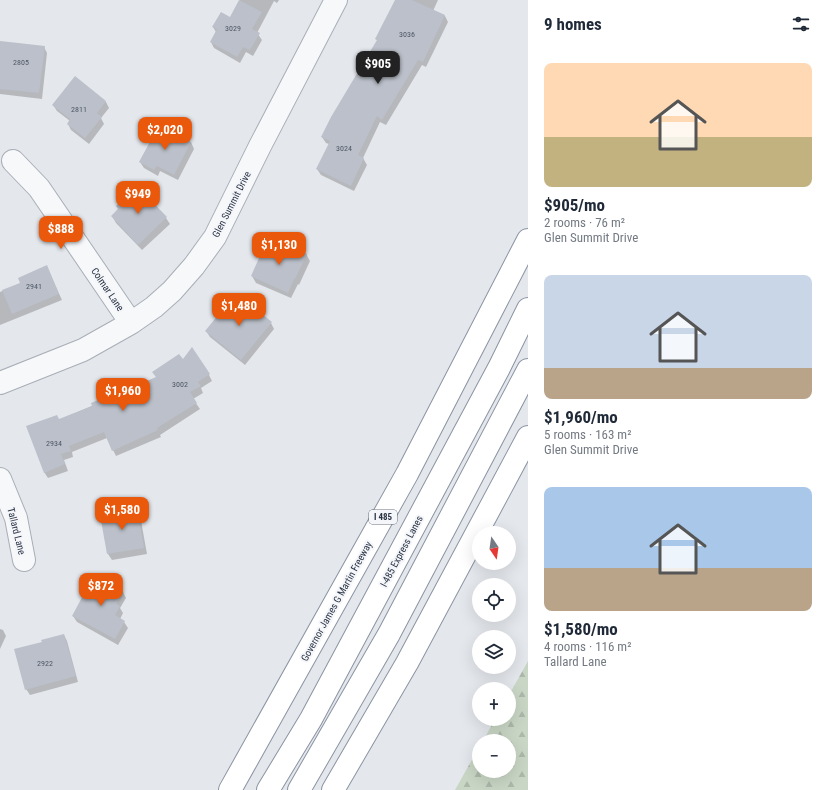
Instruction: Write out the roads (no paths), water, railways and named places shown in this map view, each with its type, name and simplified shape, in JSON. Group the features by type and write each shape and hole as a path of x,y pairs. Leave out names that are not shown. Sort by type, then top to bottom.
{"highway":[{"name":"Governor James G Martin Freeway","path":"230,790 407,474 528,240"},
{"name":"I-485 Express Lanes","path":"268,790 315,712 499,368 528,309"},
{"path":"299,790 389,634 528,370"},
{"path":"333,790 407,663 528,437"}],"street":[{"name":"Glen Summit Drive","path":"0,383 83,350 131,323 154,307 172,291 194,266 215,237 260,146 336,0"},
{"name":"Colmar Lane","path":"13,161 39,188 131,323"},
{"name":"Tallard Lane","path":"0,479 16,518 24,560"}]}
